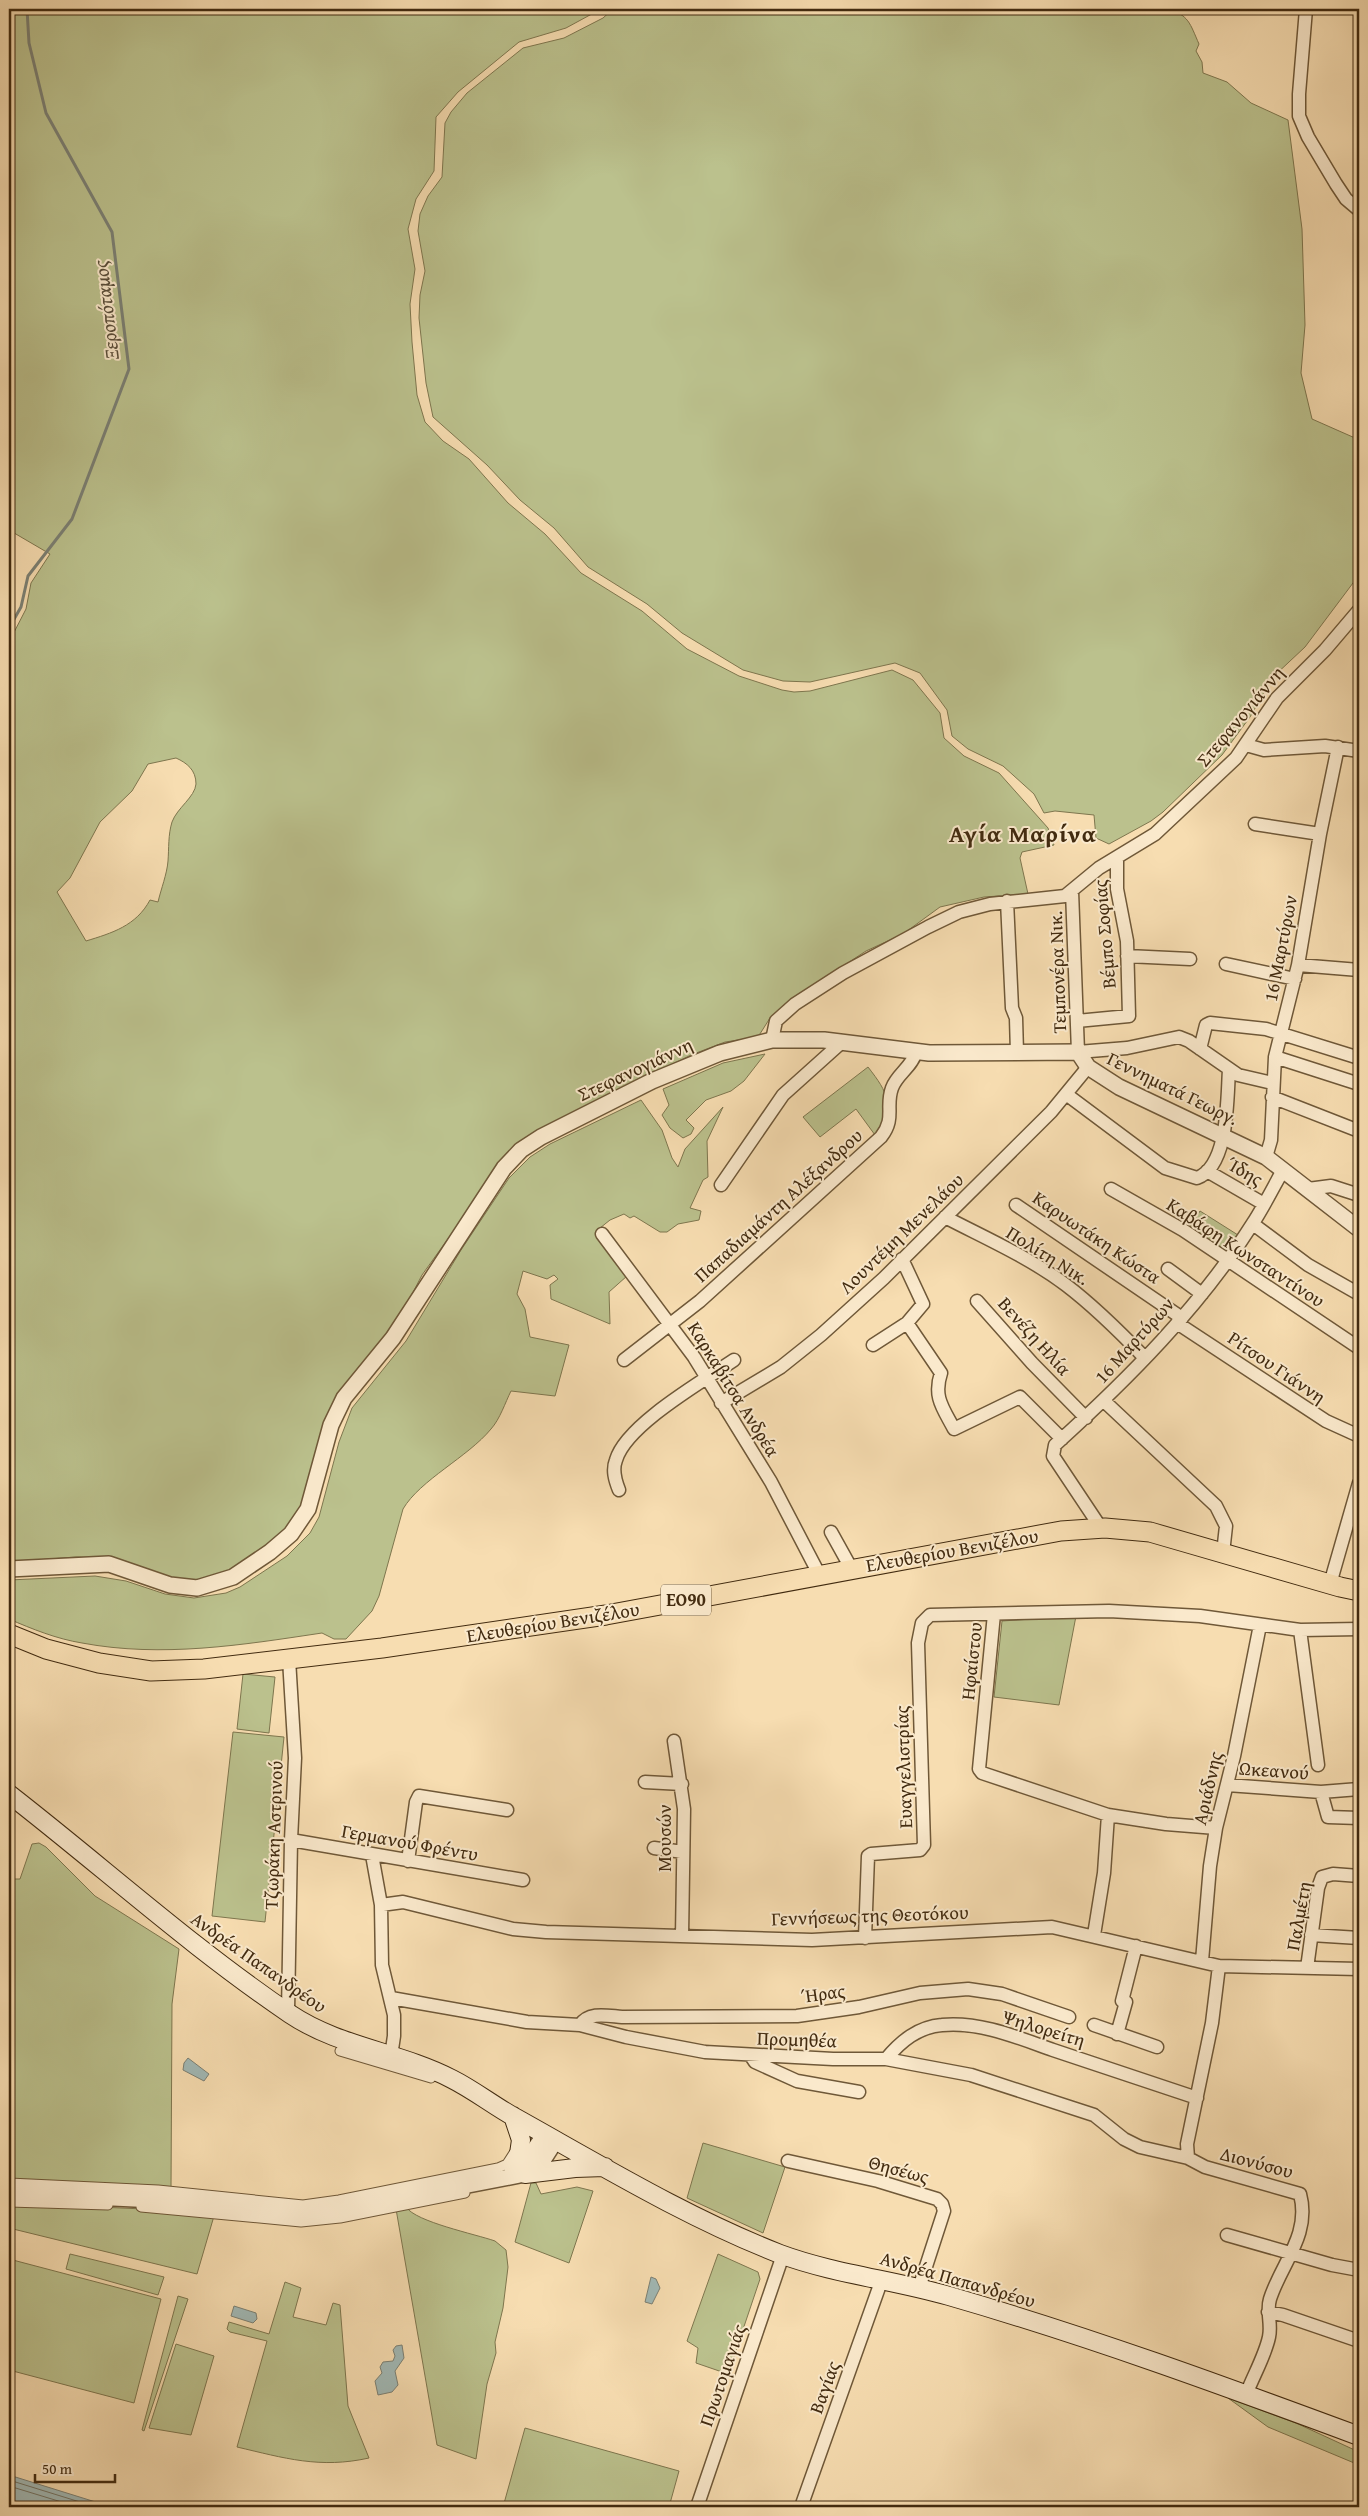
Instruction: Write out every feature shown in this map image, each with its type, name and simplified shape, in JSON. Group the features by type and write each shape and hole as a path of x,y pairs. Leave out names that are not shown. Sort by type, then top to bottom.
{"main road":[{"name":"Ελευθερίου Βενιζέλου","path":"9,1634 35,1645 81,1659 151,1670 204,1669 446,1639 598,1616 851,1568 1061,1531 1100,1528 1150,1532 1359,1591"},
{"name":"Ανδρέα Παπανδρέου","path":"9,1794 114,1880 288,2012 332,2036 453,2079 551,2137 600,2170 783,2255 919,2288 1078,2337 1246,2394 1359,2436"},
{"path":"513,2116 521,2140 515,2173 575,2168 600,2170"}],"street":[{"path":"1306,9 1299,116 1311,144 1336,184 1346,199 1359,210"},
{"name":"Στεφανογιάννη","path":"9,1569 109,1564 170,1585 197,1588 233,1577 263,1558 288,1538 308,1509 317,1482 331,1425 344,1398 393,1338 491,1187 512,1158 549,1133 689,1064 732,1049 772,1040 775,1024 787,1010 843,973 940,920 969,909 1007,901 1062,897 1085,878 1168,824 1231,763 1246,745 1276,698 1324,650 1359,610"},
{"path":"1246,745 1264,750 1325,746 1359,752"},
{"name":"16 Μαρτύρων","path":"1266,1157 1271,1140 1272,1083 1275,1057 1298,965 1320,834 1338,747"},
{"path":"1255,824 1320,834"},
{"name":"Βέμπο Σοφίας","path":"1077,1021 1129,1016 1127,941 1117,889 1117,857"},
{"name":"Τεμπονέρα Νικ.","path":"1072,890 1078,1052"},
{"path":"1007,901 1012,1008 1016,1018 1017,1053"},
{"path":"1127,956 1190,959"},
{"path":"1226,964 1295,979"},
{"path":"1298,965 1359,970"},
{"path":"1200,1049 1208,1023 1256,1028 1280,1033 1356,1057"},
{"path":"772,1040 842,1042 916,1052 1017,1053 1078,1052 1128,1048 1173,1037 1184,1038 1229,1070 1250,1079 1272,1083"},
{"path":"721,1185 783,1095 842,1042"},
{"name":"Παπαδιαμάντη Αλέξανδρου","path":"624,1360 714,1288 881,1137 890,1120 892,1087 913,1061 916,1052"},
{"name":"Γεννηματά Γεωργ.","path":"1078,1052 1088,1068 1127,1092 1266,1157 1359,1229"},
{"path":"1275,1057 1359,1084"},
{"name":"Λουντέμη Μενελάου","path":"721,1403 781,1367 821,1335 902,1259 1051,1112 1088,1068"},
{"path":"1204,1174 1220,1149 1223,1136 1229,1070"},
{"name":"Ίδης","path":"1066,1094 1165,1168 1184,1175 1204,1174 1264,1204"},
{"path":"1272,1097 1359,1131"},
{"name":"16 Μαρτύρων","path":"1062,1439 1104,1401 1202,1294 1253,1224 1283,1170"},
{"path":"1308,1190 1331,1186 1359,1195"},
{"name":"Καβάφη Κωνσταντίνου","path":"1111,1189 1183,1230 1359,1348"},
{"name":"Καρυωτάκη Κώστα","path":"1016,1205 1179,1320"},
{"name":"Πολίτη Νικ.","path":"945,1217 1027,1260 1060,1281 1103,1315 1145,1358"},
{"path":"1253,1224 1308,1265 1359,1294"},
{"name":"Καρκαβίτσα Ανδρέα","path":"602,1234 670,1324 707,1378 771,1482 819,1574"},
{"path":"873,1345 907,1323 923,1304 902,1259"},
{"path":"1168,1269 1202,1294"},
{"name":"Βενέζη Ηλία","path":"977,1300 1028,1358 1086,1418"},
{"name":"Ρίτσου Γιάννη","path":"1179,1320 1326,1421 1359,1436"},
{"path":"907,1323 941,1373 936,1387 941,1405 954,1429 1020,1396 1062,1439 1055,1445 1054,1456 1100,1528"},
{"path":"619,1490 614,1466 628,1438 707,1378 734,1360"},
{"path":"1104,1401 1216,1506 1226,1526 1223,1553"},
{"path":"1330,1584 1359,1483"},
{"path":"831,1532 851,1568"},
{"name":"Ηφαίστου","path":"1216,1828 1166,1824 1108,1815 978,1769 994,1614 1109,1611 1200,1616 1300,1630 1359,1629"},
{"name":"Ευαγγελιστρίας","path":"865,1938 868,1856 871,1854 920,1850 924,1845 918,1643 920,1629 925,1618 936,1614 994,1614"},
{"name":"Αριάδνης","path":"1202,1961 1210,1866 1216,1828 1227,1785 1260,1625"},
{"path":"1300,1630 1318,1765"},
{"name":"Τζωράκη Αστρινού","path":"288,2012 291,1840 295,1758 289,1659"},
{"name":"Μουσών","path":"674,1741 682,1784 684,1852 682,1936"},
{"path":"645,1782 682,1784"},
{"name":"Ωκεανού","path":"1227,1785 1321,1792 1328,1817 1359,1818"},
{"path":"1321,1792 1359,1789"},
{"path":"408,1861 416,1802 419,1796 507,1810"},
{"path":"1094,1936 1104,1873 1108,1815"},
{"name":"Γερμανού Φρέντυ","path":"291,1840 523,1880"},
{"path":"654,1848 684,1852"},
{"path":"372,1855 381,1905 382,1965 391,1998 394,2030 390,2056"},
{"name":"Παλμέτη","path":"1307,1968 1318,1888 1322,1877 1333,1874 1359,1876"},
{"name":"Γεννήσεως της Θεοτόκου","path":"381,1905 399,1902 409,1903 529,1931 812,1940 1052,1927 1219,1966 1359,1970"},
{"path":"1312,1935 1359,1938"},
{"path":"1117,2034 1126,2002 1122,2001 1136,1946"},
{"path":"1188,2158 1187,2144 1212,2023 1219,1966"},
{"name":"Ήρας","path":"580,2025 586,2018 599,2015 622,2017 808,2015 865,2006 920,1993 968,1989 1002,1994 1070,2017"},
{"name":"Προμηθέα","path":"391,1998 527,2022 580,2025 683,2048 751,2056 886,2059 971,2075 1074,2107 1094,2115 1124,2139 1140,2147 1188,2158"},
{"name":"Ψηλορείτη","path":"886,2059 898,2044 924,2029 943,2024 962,2025 1015,2037 1197,2098"},
{"path":"1094,2025 1157,2047"},
{"path":"9,2183 158,2190 303,2205 338,2200 498,2168 511,2160 516,2142 510,2127 464,2094 433,2079 340,2051"},
{"path":"751,2056 755,2062 797,2081 859,2092"},
{"path":"9,2193 155,2200 279,2213 339,2210 515,2173 540,2165 551,2137"},
{"name":"Διονύσου","path":"1188,2158 1205,2167 1300,2194 1303,2203 1302,2217 1293,2253 1272,2292 1268,2312 1269,2338 1246,2394"},
{"name":"Θησέως","path":"788,2162 878,2181 937,2199 942,2204 944,2211 919,2288"},
{"path":"9,2202 144,2207 301,2222 340,2218 539,2178 600,2170"},
{"path":"1227,2234 1359,2270"},
{"name":"Πρωτομαγιάς","path":"697,2507 783,2255"},
{"name":"Βαγίας","path":"801,2507 882,2279"},
{"path":"1268,2312 1283,2315 1359,2341"}],"green space":[{"path":"9,9 601,9 566,28 519,42 458,92 436,117 434,171 416,199 408,229 415,269 410,304 412,342 417,395 425,422 443,441 469,459 508,503 545,534 581,573 642,611 687,649 739,676 794,692 810,691 892,670 913,680 940,713 944,738 964,756 999,773 1048,828 1054,845 1022,852 1020,858 1028,894 984,897 940,907 903,934 866,951 791,1000 770,1018 758,1037 725,1042 691,1055 568,1116 515,1145 499,1162 478,1197 422,1275 396,1325 361,1371 306,1499 287,1531 249,1561 207,1582 170,1579 106,1558 76,1557 9,1562 9,642 26,609 31,583 50,554 9,530","holes":["176,758 193,771 196,784 193,793 172,822 167,866 158,902 150,900 138,916 130,922 105,935 86,941 57,892 70,878 100,822 132,791 148,764"]},
{"path":"613,9 1166,9 1180,14 1191,25 1199,44 1196,51 1202,62 1203,73 1227,82 1251,103 1288,120 1302,229 1305,325 1301,373 1312,419 1355,438 1359,442 1359,575 1305,647 1273,677 1250,717 1222,755 1163,812 1151,821 1109,844 1096,838 1094,815 1055,811 1044,813 1034,794 1003,766 968,749 952,736 947,710 920,673 895,663 810,682 783,681 743,670 682,633 647,604 588,567 554,528 520,500 487,465 433,417 426,383 419,318 420,295 425,271 418,231 420,214 428,196 442,177 445,123 451,112 467,93 523,48 564,38 603,18"},
{"path":"765,1054 744,1081 731,1091 706,1100 686,1120 694,1128 691,1134 683,1138 670,1128 662,1115 669,1105 663,1089 723,1063"},
{"path":"868,1067 881,1085 887,1107 875,1135 856,1109 820,1137 803,1117"},
{"path":"641,1100 662,1130 672,1158 678,1167 685,1149 723,1107 707,1141 708,1177 703,1180 690,1208 701,1211 699,1220 678,1224 667,1232 660,1232 634,1216 630,1218 624,1214 610,1220 595,1232 627,1276 609,1292 610,1324 551,1299 550,1285 558,1279 554,1275 547,1279 523,1271 517,1294 525,1309 530,1337 569,1345 555,1396 511,1391 500,1416 491,1429 411,1498 403,1509 379,1596 372,1611 346,1639 334,1639 322,1633 202,1648 142,1649 112,1647 63,1639 9,1619 9,1580 95,1576 126,1581 165,1594 194,1598 226,1593 240,1587 287,1556 310,1533 319,1517 339,1442 352,1408 406,1341 461,1250 509,1178 530,1157 550,1144"},
{"path":"1200,1211 1238,1235 1225,1252 1190,1227"},
{"path":"1076,1616 1059,1705 994,1697 1002,1621"},
{"path":"243,1674 275,1677 269,1733 237,1729"},
{"path":"233,1732 284,1737 265,1922 212,1916"},
{"path":"39,1843 46,1847 95,1896 179,1949 172,2004 171,2189 9,2182 9,1879 20,1879 32,1844"},
{"path":"703,2143 785,2167 763,2233 687,2198"},
{"path":"531,2183 536,2183 541,2194 577,2187 593,2191 569,2263 515,2242"},
{"path":"9,2203 144,2209 214,2216 197,2274 9,2228"},
{"path":"406,2207 421,2218 495,2241 506,2250 508,2267 503,2308 495,2342 496,2353 487,2384 476,2459 437,2445 396,2209"},
{"path":"70,2254 164,2277 158,2295 66,2269"},
{"path":"718,2254 758,2272 760,2279 728,2374 696,2363 698,2348 687,2341"},
{"path":"9,2259 161,2299 134,2403 9,2370"},
{"path":"285,2282 301,2288 293,2317 326,2325 333,2303 340,2305 348,2406 369,2458 334,2462 302,2461 237,2447 267,2341 230,2332 227,2329 229,2322 269,2334"},
{"path":"178,2296 188,2299 144,2431 142,2430"},
{"path":"176,2344 214,2356 191,2435 149,2428"},
{"path":"1228,2398 1296,2423 1359,2452 1359,2465 1268,2427"},
{"path":"525,2428 679,2471 669,2507 503,2507"}],"water":[{"path":"188,2058 209,2074 204,2081 183,2070 184,2063"},
{"path":"651,2277 656,2279 660,2288 652,2304 645,2302"},
{"path":"234,2306 256,2313 257,2319 253,2323 231,2316"},
{"path":"402,2345 404,2358 395,2371 398,2385 392,2392 378,2395 375,2381 382,2373 380,2367 383,2362 393,2361 395,2356 393,2350 396,2346"},
{"path":"9,2475 102,2504 133,2507 9,2507"}],"waterway":[{"name":"Ξεροπόταμος","path":"9,628 21,607 28,576 72,519 129,369 112,232 46,113 29,43 27,9"}],"district":[{"name":"Αγία Μαρίνα","path":"1023,834"}]}
